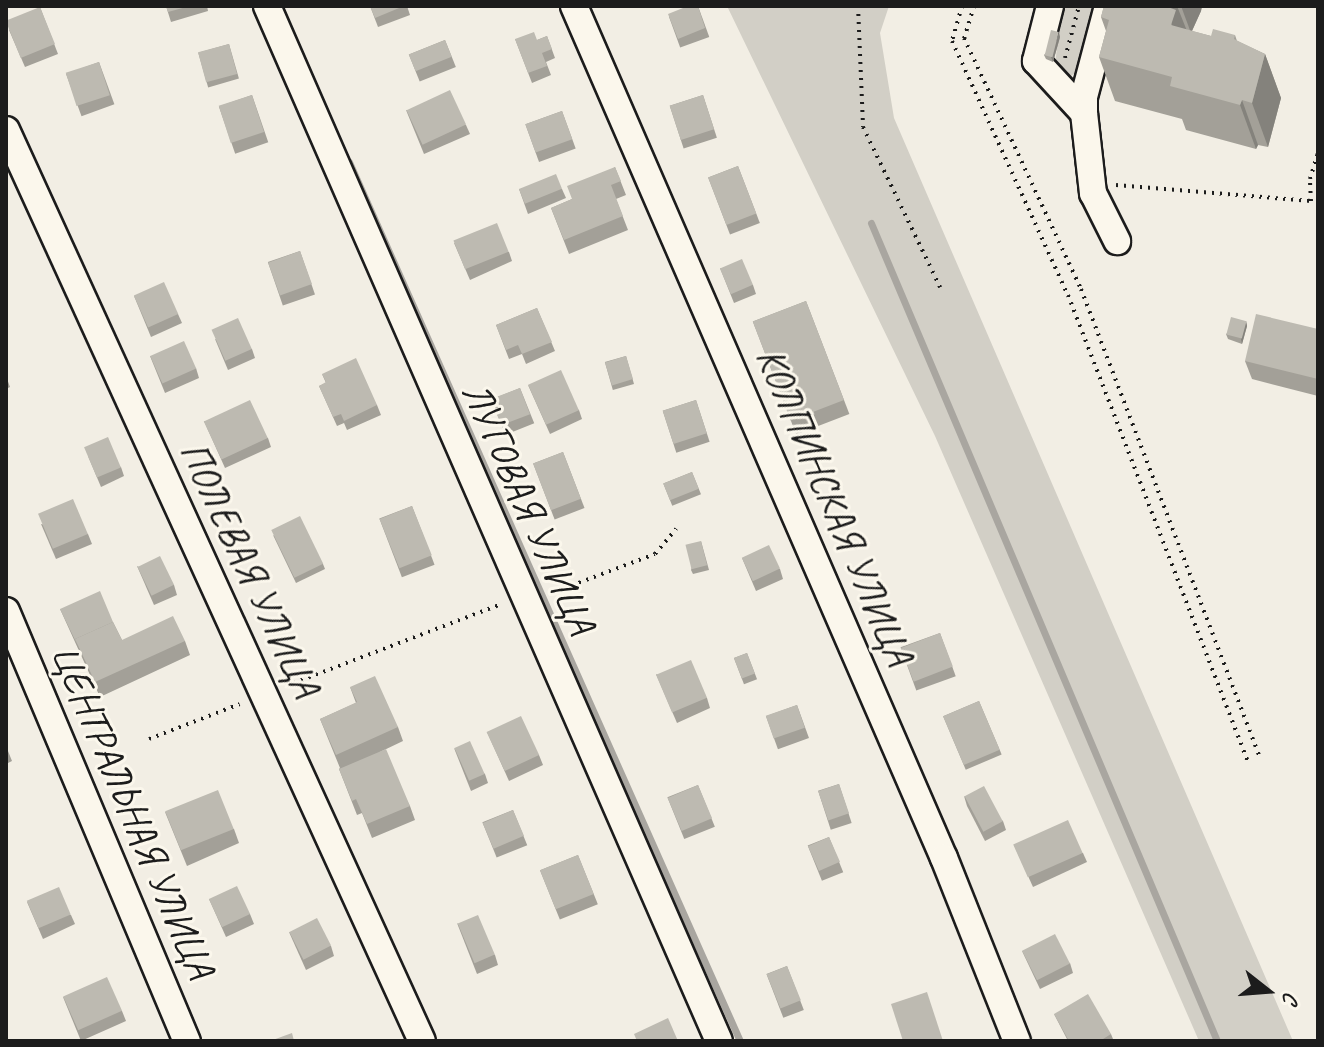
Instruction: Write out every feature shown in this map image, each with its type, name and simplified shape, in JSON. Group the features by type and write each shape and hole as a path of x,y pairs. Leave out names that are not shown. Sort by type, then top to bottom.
{"street":[{"name":"ЛУГОВАЯ УЛИЦА","path":"267,6 536,595 719,1041"},
{"name":"КОЛПИНСКАЯ УЛИЦА","path":"574,6 944,858 1017,1041"},
{"path":"1108,6 1084,97 1084,113 1093,193 1117,241"},
{"path":"1057,16 1036,61 1084,113"},
{"name":"ПОЛЕВАЯ УЛИЦА","path":"6,130 422,1041"},
{"name":"ЦЕНТРАЛЬНАЯ УЛИЦА","path":"6,611 187,1041"}],"path":[{"path":"858,6 863,127 940,287"},
{"path":"962,6 952,41 1068,295 1248,762"},
{"path":"974,6 964,38 1081,289 1259,756"},
{"path":"1061,74 1079,6"},
{"path":"1057,16 1073,28 1082,30"},
{"path":"1113,171 1115,185 1311,201 1310,179 1318,153"},
{"path":"149,739 655,554 676,529"}],"shaded area":[{"path":"727,6 889,6 880,33 894,118 1293,1041 1199,1041 935,436"},
{"path":"1061,6 1098,6 1082,68 1071,76 1055,67"}],"building":[{"path":"166,6 190,6 168,12"},
{"path":"370,6 404,6 375,18"},
{"path":"688,6 698,6 705,28 678,39 668,14"},
{"path":"1104,6 1165,6 1176,10 1171,25 1211,36 1213,29 1235,35 1234,39 1265,54 1252,103 1242,100 1240,105 1170,86 1172,77 1099,57 1109,20 1101,17"},
{"path":"40,7 55,44 21,58 6,21"},
{"path":"1051,30 1059,32 1052,57 1045,55"},
{"path":"534,32 537,40 547,36 552,49 542,53 547,66 528,73 515,39"},
{"path":"445,40 452,57 416,71 409,55"},
{"path":"229,44 237,74 206,82 198,52"},
{"path":"99,62 110,95 77,106 66,73"},
{"path":"450,90 466,124 423,145 406,110"},
{"path":"252,95 264,132 231,143 219,106"},
{"path":"703,95 714,129 681,140 670,106"},
{"path":"562,111 572,139 536,153 525,124"},
{"path":"738,166 756,214 726,225 708,177"},
{"path":"615,167 621,181 611,185 623,216 564,240 551,208 572,199 567,186"},
{"path":"556,174 562,189 525,204 519,189"},
{"path":"497,223 509,252 465,269 453,241"},
{"path":"300,251 312,284 280,296 268,263"},
{"path":"742,259 753,285 731,294 720,268"},
{"path":"164,282 178,314 148,327 134,295"},
{"path":"806,301 844,400 791,420 753,321"},
{"path":"537,308 552,342 522,354 518,345 506,350 496,325"},
{"path":"1256,314 1318,329 1318,379 1245,361"},
{"path":"1231,317 1246,321 1242,339 1226,334"},
{"path":"238,318 252,349 225,361 212,330"},
{"path":"184,341 196,368 162,383 150,356"},
{"path":"626,356 633,379 612,385 605,362"},
{"path":"356,358 377,405 344,421 341,414 333,417 319,386 326,382 322,374"},
{"path":"561,370 579,410 546,425 528,385"},
{"path":"520,388 530,414 501,425 491,399"},
{"path":"250,400 268,438 222,460 204,422"},
{"path":"696,400 707,433 674,444 663,411"},
{"path":"108,437 121,467 97,478 84,447"},
{"path":"563,452 581,499 551,510 533,463"},
{"path":"692,472 699,489 670,500 663,484"},
{"path":"73,499 88,534 53,549 38,514"},
{"path":"412,506 432,555 399,568 380,519"},
{"path":"300,516 323,564 294,578 271,530"},
{"path":"701,541 707,565 692,569 685,545"},
{"path":"769,545 780,569 753,581 742,558"},
{"path":"160,556 174,585 152,596 138,567"},
{"path":"100,591 113,622 75,639 77,644 60,609"},
{"path":"173,616 185,641 95,682 75,639 113,622 122,640"},
{"path":"940,633 953,667 914,682 901,648"},
{"path":"747,653 755,674 742,679 734,658"},
{"path":"691,660 707,698 672,713 656,675"},
{"path":"375,676 398,727 336,755 320,719 357,702 350,687"},
{"path":"979,701 1000,750 964,765 943,716"},
{"path":"797,705 805,728 774,738 766,716"},
{"path":"521,716 539,755 505,771 487,732"},
{"path":"470,741 485,774 469,781 454,748"},
{"path":"386,749 410,806 367,824 356,799 352,801 339,769"},
{"path":"839,784 849,813 828,820 818,791"},
{"path":"698,785 712,818 682,831 668,798"},
{"path":"984,786 1003,821 983,832 965,796"},
{"path":"218,790 234,829 181,850 165,811"},
{"path":"513,810 524,836 494,849 483,823"},
{"path":"1068,820 1083,853 1028,877 1013,844"},
{"path":"829,837 840,862 819,871 808,846"},
{"path":"578,855 594,894 556,909 540,870"},
{"path":"237,886 250,914 222,927 209,899"},
{"path":"59,887 71,915 39,928 27,901"},
{"path":"478,915 495,955 475,963 458,924"},
{"path":"317,918 331,946 303,960 289,932"},
{"path":"1055,934 1070,963 1037,980 1022,951"},
{"path":"787,966 801,1000 780,1009 767,974"},
{"path":"107,977 122,1011 78,1030 63,997"},
{"path":"927,992 943,1041 903,1041 891,1004"},
{"path":"1088,994 1111,1034 1100,1041 1069,1041 1054,1014"},
{"path":"668,1018 678,1041 637,1041 634,1034"},
{"path":"292,1033 294,1041 270,1041"}],"waterway":[{"path":"349,162 740,1041"},
{"path":"871,223 1217,1041"}]}
